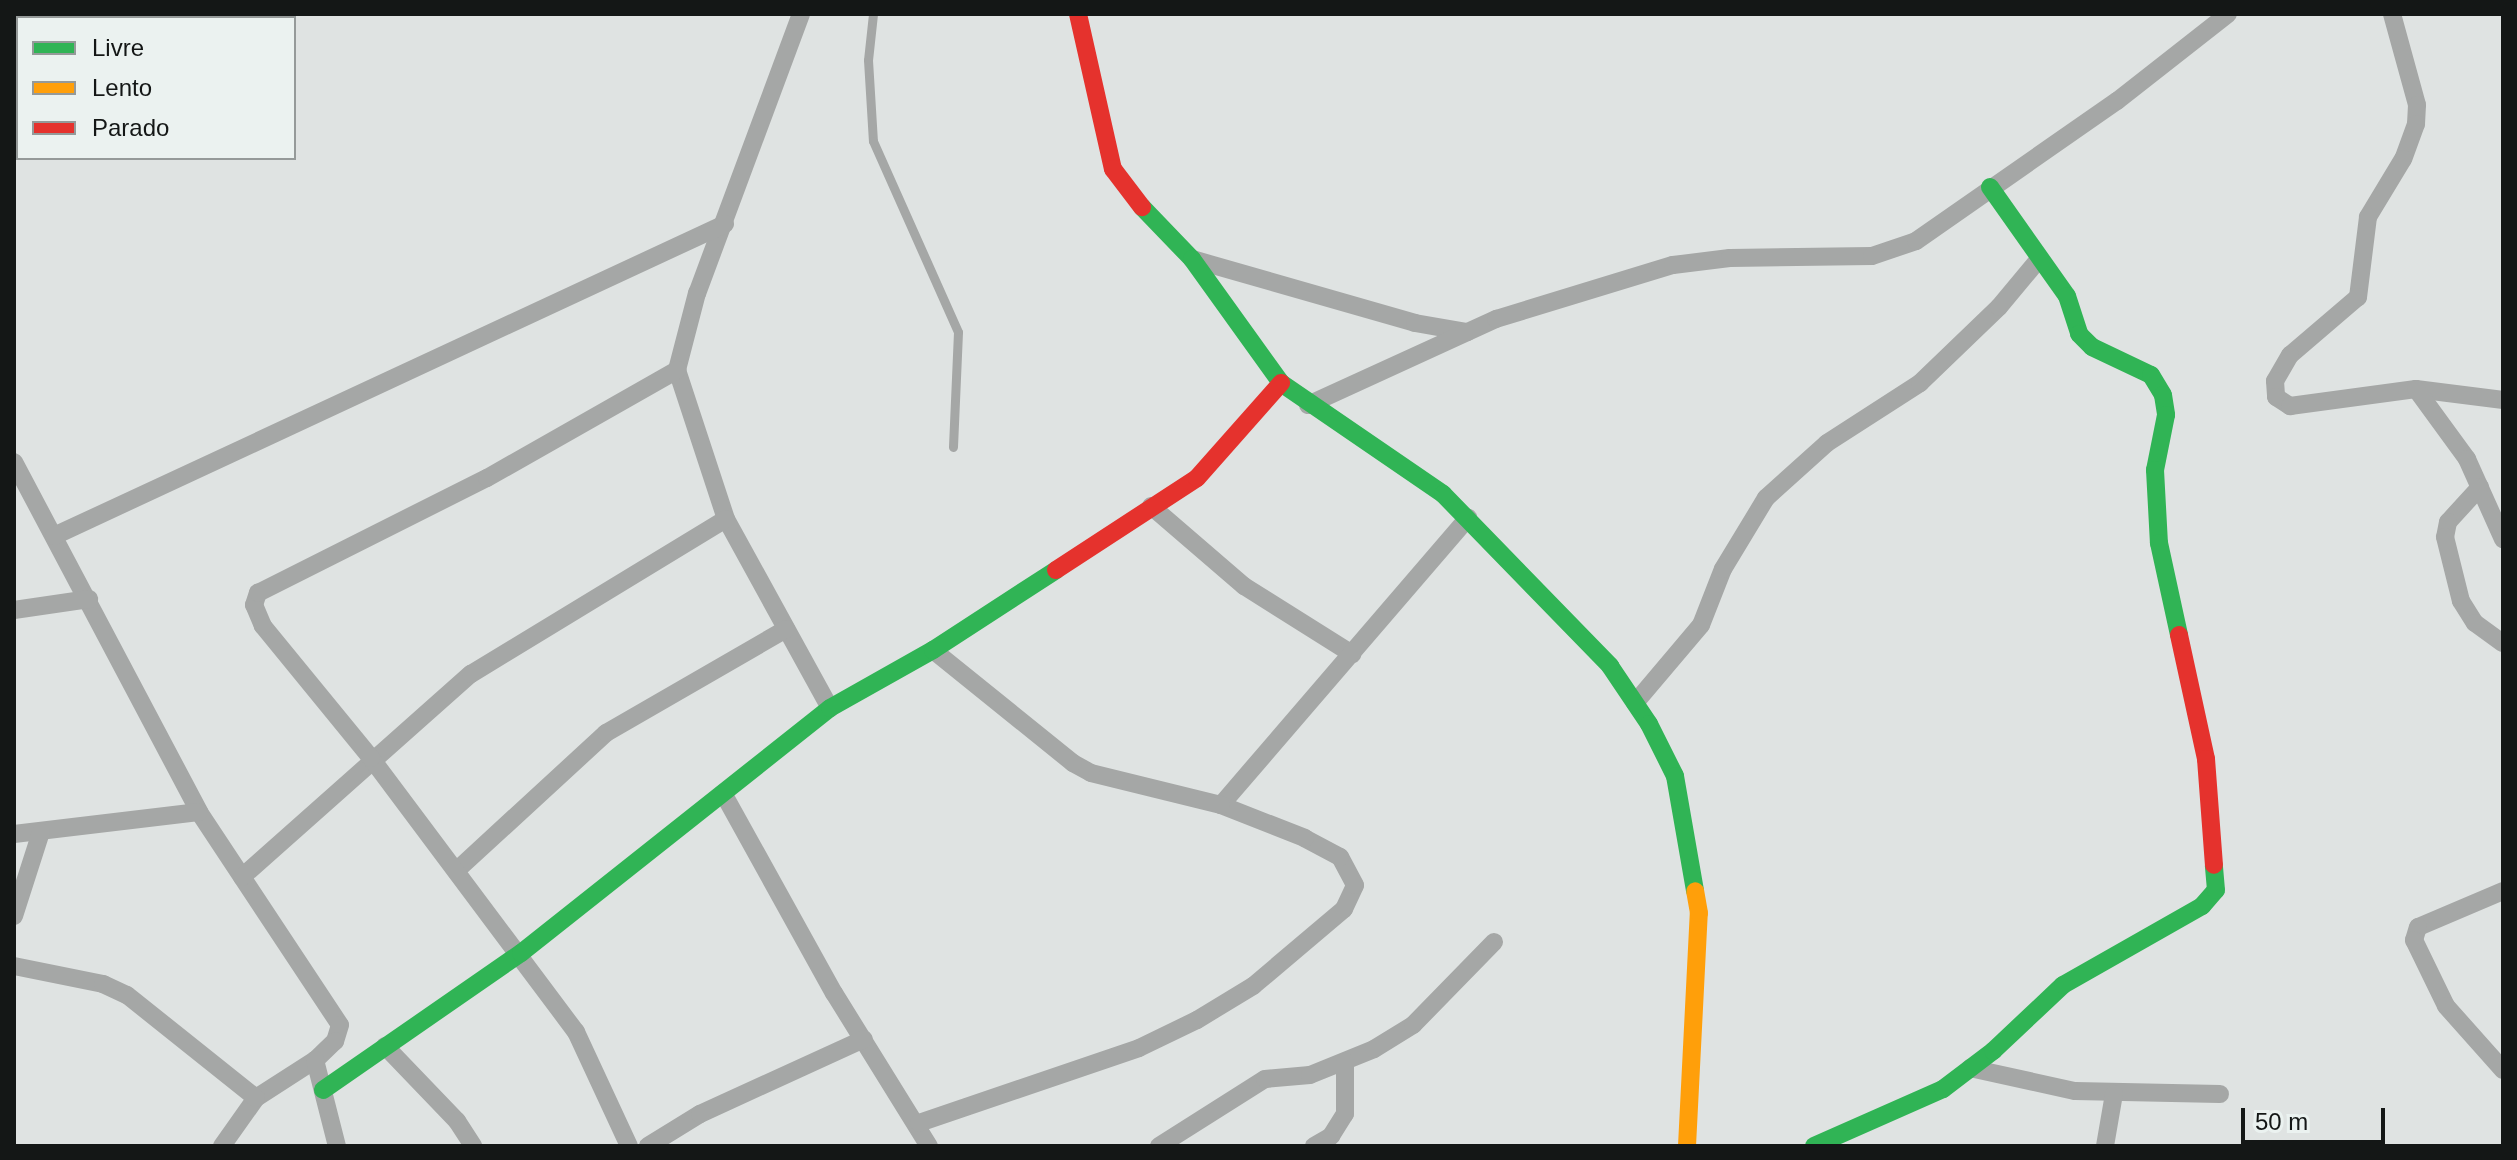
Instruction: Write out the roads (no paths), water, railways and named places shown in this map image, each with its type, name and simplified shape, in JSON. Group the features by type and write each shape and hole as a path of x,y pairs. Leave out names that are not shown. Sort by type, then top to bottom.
{"street":[{"path":"801,14 697,293 677,370 726,519 830,708"},
{"path":"1078,14 1113,169 1126,190 1192,259 1281,383 1308,405 1413,471 1468,518 1610,666 1635,703 1675,776 1699,913 1687,1146"},
{"path":"1308,405 1467,332 1673,265 1730,258 1872,256 1916,241 2117,101 2228,14"},
{"path":"2392,14 2417,105 2416,124 2403,159 2368,217 2358,297 2290,355 2275,389 2276,397 2290,406 2416,389 2503,400"},
{"path":"1814,1146 1943,1089 2063,985 2202,906 2217,881 2206,759 2159,543 2155,470 2166,415 2163,395 2151,375 2128,360 2092,347 2079,334 2067,296 1990,187"},
{"path":"54,536 725,224"},
{"path":"1192,259 1415,323 1467,332"},
{"path":"1635,703 1701,625 1723,569 1766,498 1827,443 1920,383 1999,307 2039,259"},
{"path":"629,1146 576,1032 521,953 371,758 263,626 254,605 258,593 487,478 677,370"},
{"path":"323,1090 521,953 830,708 933,650 1197,478 1226,451 1281,383"},
{"path":"2416,389 2467,459 2503,539"},
{"path":"14,462 199,812 340,1025 335,1041 315,1060 256,1098 222,1146"},
{"path":"2480,487 2448,522 2445,537 2461,601 2475,623 2503,643"},
{"path":"1151,506 1244,586 1352,654"},
{"path":"1221,805 1468,518"},
{"path":"242,877 371,758 471,674 726,519"},
{"path":"14,610 89,599"},
{"path":"456,871 606,733 786,629"},
{"path":"919,1123 1139,1048 1197,1020 1253,986 1344,909 1355,885 1340,857 1221,805 1091,773 1073,763 933,650"},
{"path":"723,793 864,1039 919,1123 929,1146"},
{"path":"14,834 199,812"},
{"path":"14,916 41,832"},
{"path":"2503,891 2418,927 2414,940 2446,1006 2503,1070"},
{"path":"1159,1146 1265,1079 1310,1075 1345,1062 1413,1025 1494,942"},
{"path":"14,966 103,984 127,995 256,1098"},
{"path":"648,1146 700,1114 864,1039"},
{"path":"385,1046 457,1121 473,1146"},
{"path":"315,1060 337,1146"},
{"path":"1314,1146 1331,1136 1345,1114 1345,1062"},
{"path":"1970,1068 2035,1086 2114,1094 2220,1094"},
{"path":"2105,1146 2114,1094"}],"lane":[{"path":"873,14 868,60 873,141 958,332 953,447"}]}
